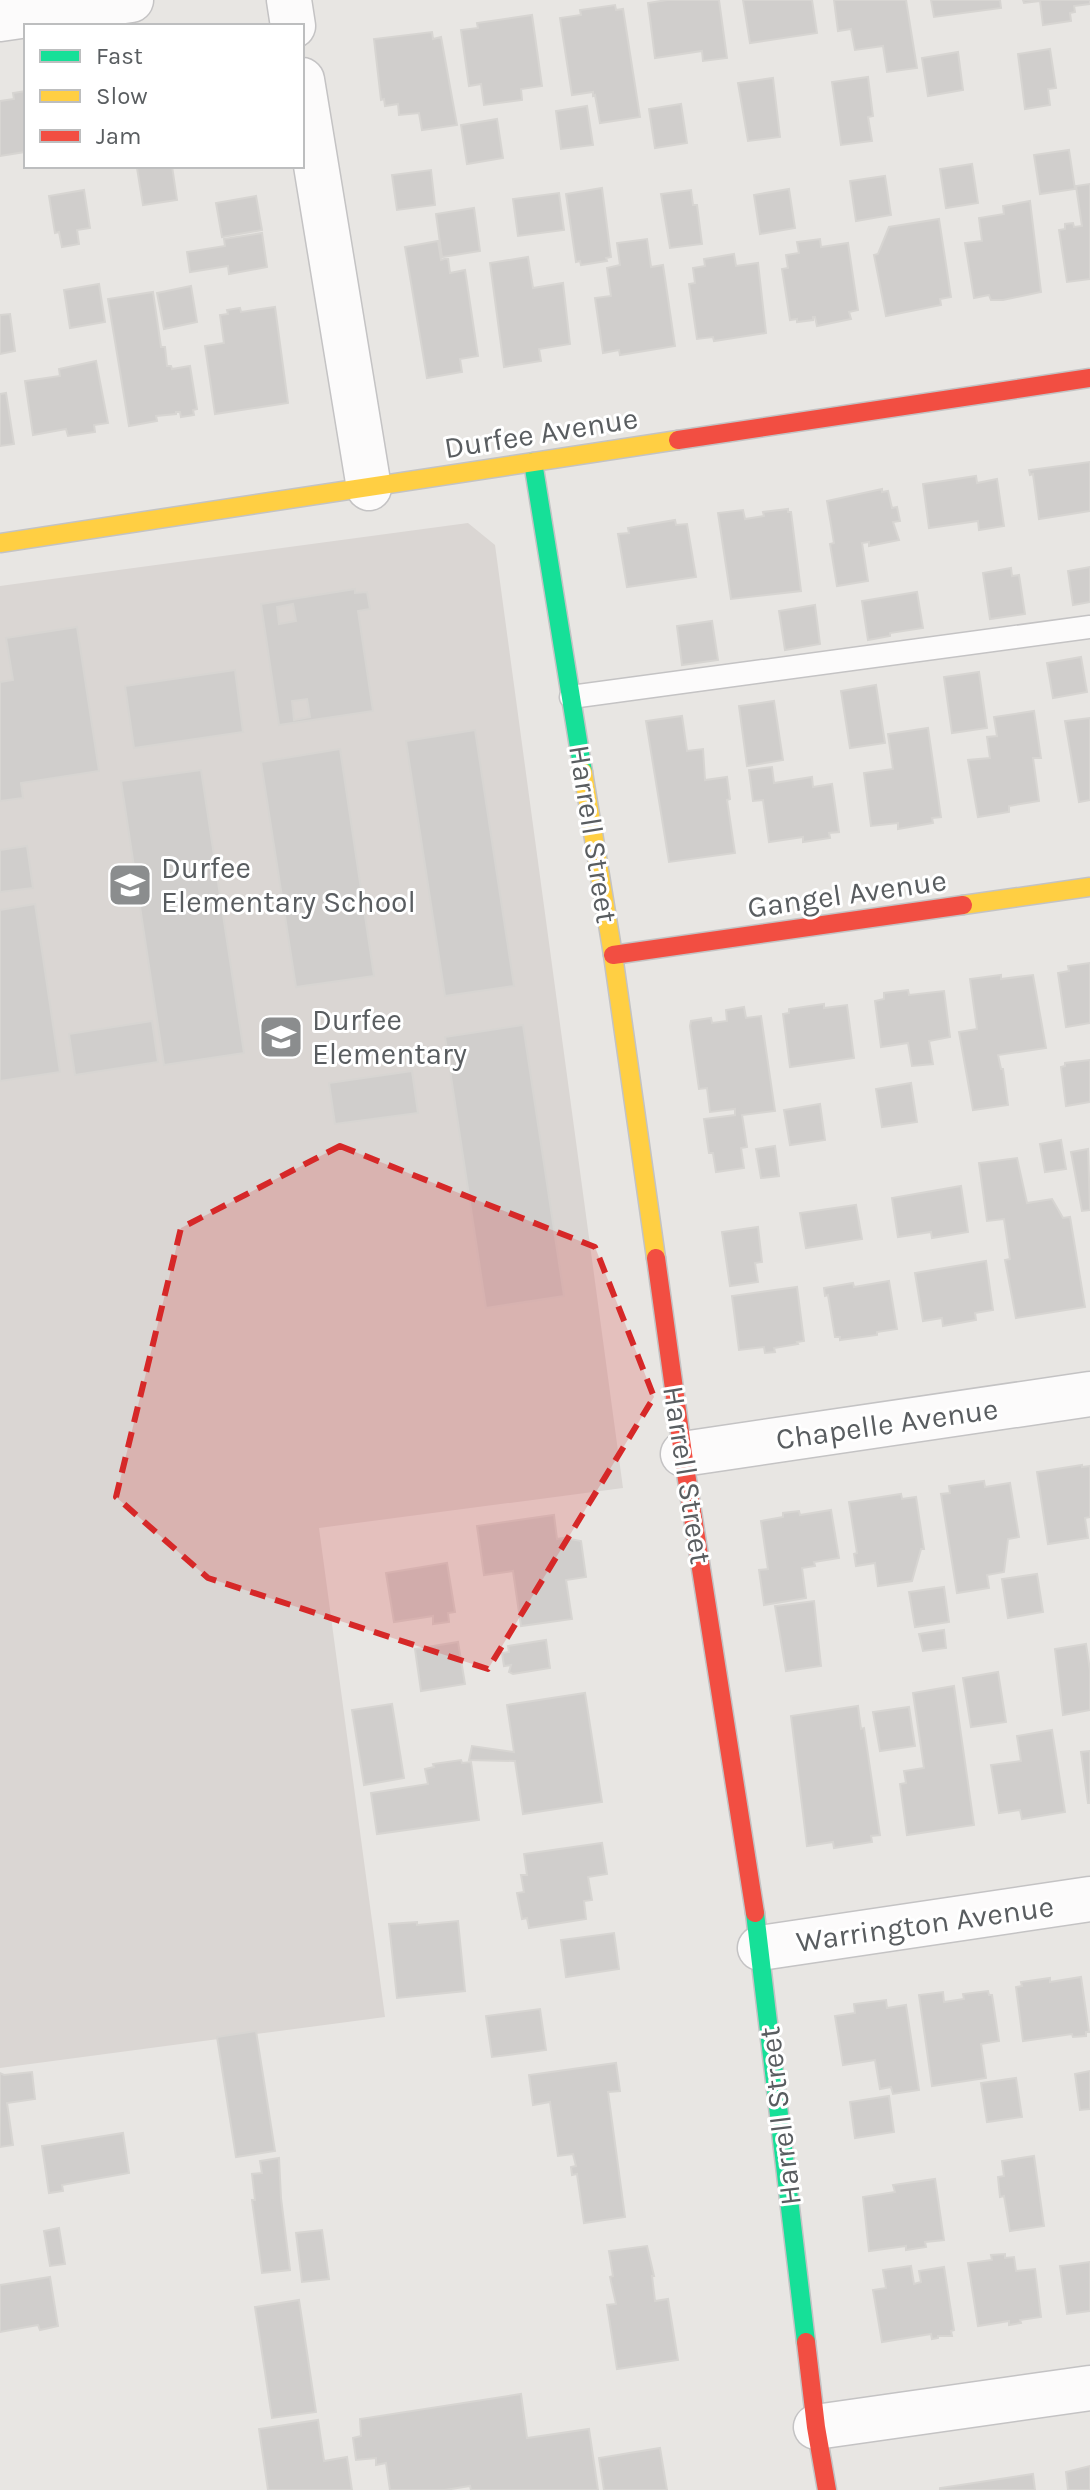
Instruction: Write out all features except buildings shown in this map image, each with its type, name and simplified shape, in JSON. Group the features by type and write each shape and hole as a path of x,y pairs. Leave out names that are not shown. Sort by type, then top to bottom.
{"street":[{"path":"0,19 131,0"},
{"path":"289,0 293,24"},
{"path":"304,92 369,488"},
{"name":"Durfee Avenue","path":"0,543 1090,378"},
{"name":"Harrell Street","path":"533,462 613,955 683,1454 760,1948 816,2427 827,2490"},
{"name":"Gangel Avenue","path":"613,955 1090,887"},
{"name":"Chapelle Avenue","path":"683,1454 1090,1394"},
{"name":"Warrington Avenue","path":"760,1948 1090,1899"},
{"path":"816,2427 1090,2388"}],"lane":[{"path":"571,697 1090,627"}],"highlighted area":[{"path":"340,1146 595,1247 654,1397 488,1669 208,1578 116,1497 181,1228"}],"shaded area":[{"name":"Durfee Elementary","path":"468,523 495,545 623,1488 319,1528 385,2017 0,2068 0,586"}],"traffic: fast":[{"path":"533,462 583,772"},
{"path":"755,1913 806,2342"}],"traffic: slow":[{"path":"0,543 678,440"},
{"path":"583,772 613,955 656,1258"},
{"path":"963,905 1090,887"}],"traffic: jam":[{"path":"678,440 1090,378"},
{"path":"613,955 963,905"},
{"path":"656,1258 683,1454 755,1913"},
{"path":"806,2342 827,2490"}],"place":[{"name":"Durfee Elementary School","path":"130,885"},
{"name":"Durfee Elementary","path":"281,1037"}]}
